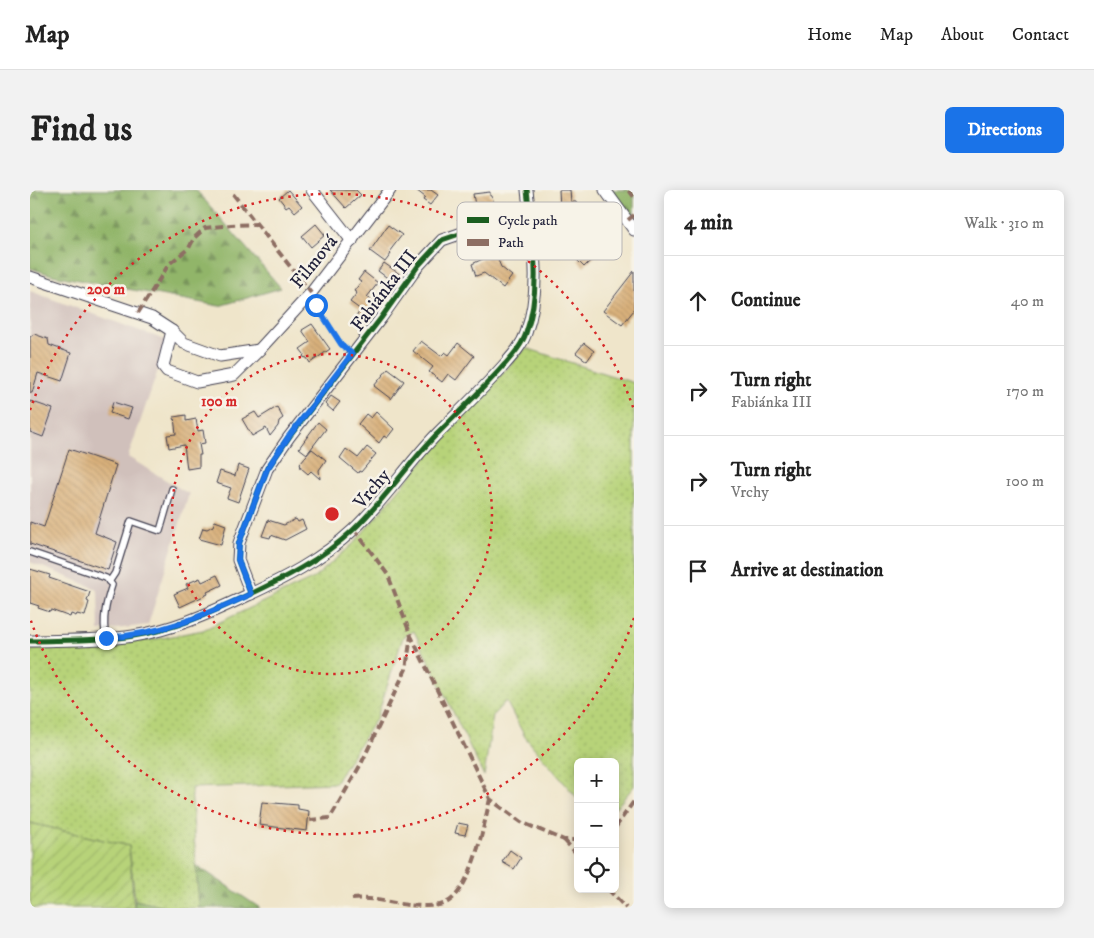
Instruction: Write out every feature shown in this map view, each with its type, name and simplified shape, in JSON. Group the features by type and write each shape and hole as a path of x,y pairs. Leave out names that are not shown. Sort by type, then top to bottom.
{"street":[{"path":"312,190 352,241"},
{"name":"Filmová","path":"172,331 163,366 167,371 197,382 234,375 310,293 390,190"},
{"path":"605,190 614,202"},
{"path":"622,213 634,230"},
{"name":"Fabiánka III","path":"251,594 238,560 239,543 267,469 289,436 381,318 418,266 442,240 457,235"},
{"name":"Vrchy","path":"30,641 132,636 160,630 203,616 295,573 320,558 354,529 372,510 419,453 490,382 516,351 526,335 534,304 535,260"},
{"path":"30,276 152,318 172,331 184,343 220,356 259,350"}],"lane":[{"path":"109,582 115,573 131,522 160,530 172,489"},
{"path":"30,552 106,578 112,585 106,603 103,624 106,638"}],"path":[{"path":"310,293 311,301 316,305 341,344 352,354"}],"shaded area":[{"path":"30,291 168,341 128,457 189,494 148,625 99,631 98,592 95,588 30,562"}],"green space":[{"path":"30,190 196,190 281,288 219,306 52,275 30,268"},
{"path":"605,190 634,190 634,225 622,211 622,202 615,202"},
{"path":"526,348 634,383 634,786 619,804 619,758 574,758 574,794 525,737 506,701 493,715 484,776 414,631 403,637 377,717 335,783 191,788 199,908 169,908 135,900 129,846 30,823 30,650 157,639 203,630 314,578 354,543 436,446"},
{"path":"30,823 129,846 134,908 30,908"},
{"path":"196,865 260,908 199,908"},
{"path":"135,900 169,908 134,908"}],"building":[{"path":"288,190 302,206 295,212 289,205 286,207 279,198"},
{"path":"330,190 356,190 361,195 346,208"},
{"path":"416,190 431,190 438,195 430,205 423,200 425,197"},
{"path":"559,190 570,190 571,202 560,202"},
{"path":"490,192 493,202 474,202 473,194"},
{"path":"316,224 325,235 311,247 302,236"},
{"path":"388,225 402,235 389,252 391,254 385,262 370,251"},
{"path":"480,260 498,260 501,267 512,276 503,288 484,273 476,276 472,264"},
{"path":"577,260 591,260 584,267"},
{"path":"384,263 401,275 394,283 378,271"},
{"path":"634,271 634,310 622,325 603,311"},
{"path":"364,272 378,283 367,297 375,302 368,312 372,315 363,326 354,319 361,310 350,302 357,293 354,291 361,282 358,280"},
{"path":"312,324 330,349 310,363 307,358 303,357 304,354 300,349 310,342 302,330"},
{"path":"34,334 48,339 49,345 71,353 62,381 38,373 32,393 30,393 30,337"},
{"path":"421,341 441,356 445,352 449,355 458,343 474,356 456,380 448,374 442,382 429,372 433,367 413,351"},
{"path":"584,343 594,351 587,361 576,353"},
{"path":"388,369 404,381 391,399 374,386"},
{"path":"331,396 340,402 333,411 325,404"},
{"path":"30,401 53,409 43,437 30,432"},
{"path":"113,402 132,408 128,419 110,413"},
{"path":"277,407 283,418 270,436 266,428 252,436 242,419 255,412 259,418"},
{"path":"376,412 394,429 387,438 384,436 379,443 358,424 366,414 371,418"},
{"path":"186,415 186,421 196,419 198,431 203,430 205,443 199,444 201,455 199,455 199,467 187,469 184,445 169,448 167,435 176,434 174,417"},
{"path":"318,422 326,429 307,454 299,448"},
{"path":"367,447 376,454 361,472 359,471 358,473 340,458 346,449 358,458"},
{"path":"69,449 116,465 95,533 117,542 108,570 30,544 30,522 44,527"},
{"path":"312,449 326,460 319,470 320,479 311,471 308,474 301,468 300,463"},
{"path":"238,465 249,469 238,502 227,498 231,488 216,483 220,471 235,476"},
{"path":"296,519 298,522 302,520 306,529 285,540 271,535 270,538 262,536 268,520 284,525"},
{"path":"215,521 226,525 221,545 199,539 203,528 207,529 213,526"},
{"path":"30,569 50,575 49,578 90,592 85,616 71,614 70,617 51,610 50,612 38,608 39,606 30,603"},
{"path":"217,575 222,585 180,607 174,594 188,588 186,584 200,578 202,582"},
{"path":"262,802 298,805 298,809 309,811 307,831 259,825"},
{"path":"458,823 468,825 465,835 455,833"},
{"path":"510,850 521,858 514,869 502,862"}],"marked path":[{"path":"629,190 634,197"},
{"path":"233,194 311,293"},
{"path":"628,220 634,215"},
{"path":"138,313 169,264 189,248 194,238 205,228 257,224"},
{"path":"354,529 388,575 411,636 490,799 521,822 564,840 574,840"},
{"path":"310,820 330,818 361,764 406,669 411,636"},
{"path":"352,899 426,906 440,905 453,898 469,874 475,858 490,799"},
{"path":"619,822 634,801"},
{"path":"564,840 574,851"},
{"path":"612,893 626,908"}],"cycle path":[{"path":"527,190 528,202"},
{"path":"251,594 238,560 239,543 267,469 418,266 442,240 457,235"},
{"path":"30,641 120,638 176,626 259,590 287,576 328,551 364,519 425,447 497,373 522,342 531,315 534,298 535,260"}],"route":[{"path":"106,638 132,636 160,630 203,616 251,594 238,560 239,543 267,469 289,436 352,354 341,344 316,305"}]}
